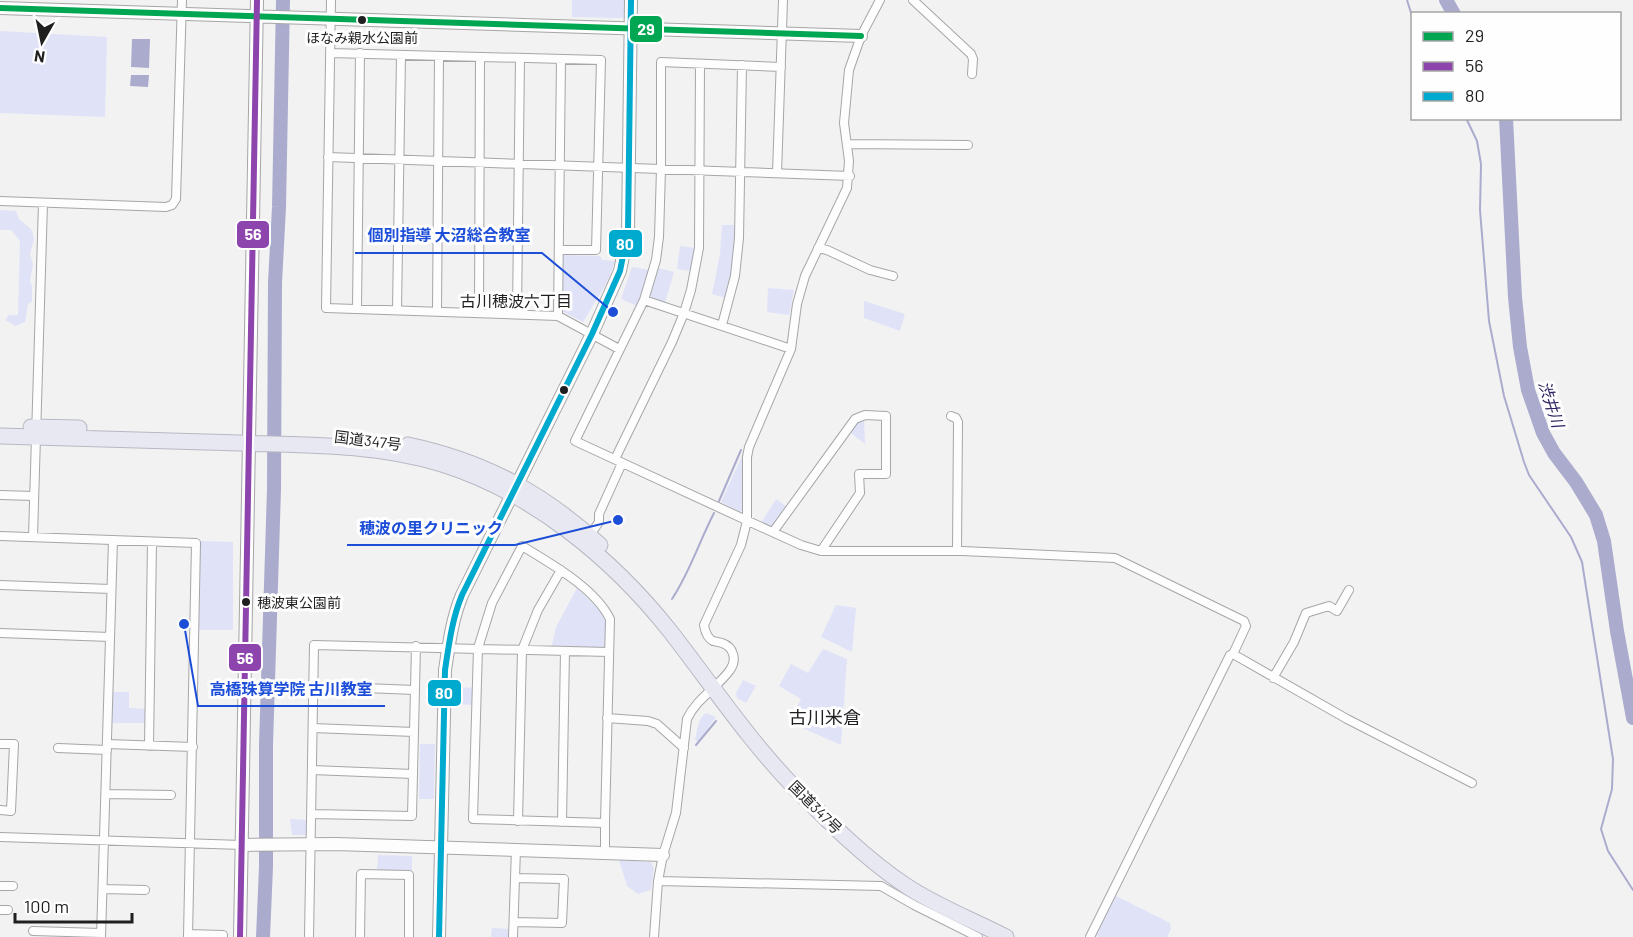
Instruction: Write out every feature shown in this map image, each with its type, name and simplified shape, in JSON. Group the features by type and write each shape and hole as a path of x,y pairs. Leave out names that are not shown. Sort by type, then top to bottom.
{"highway":[{"name":"国道347号","path":"0,426 36,432 292,439 360,438 434,451 473,464 564,514 621,564 649,598 668,628 747,735 796,789 854,845 906,885 946,908 1006,937"},
{"name":"国道347号","path":"0,436 36,432"},
{"name":"国道347号","path":"515,488 597,555 668,628"}],"street":[{"path":"240,937 256,438 257,0"},
{"path":"331,0 326,308 558,316 619,349"},
{"path":"439,937 445,670 455,612 592,334 620,271 628,231 631,0"},
{"path":"777,173 783,0"},
{"path":"654,937 658,881 663,855 676,813 687,719 692,708 713,690 732,668 735,659 725,643 713,641 706,633 704,625 741,545 747,521 749,447 791,349 800,290 847,188 850,176 844,123 846,90 852,59 880,0"},
{"path":"913,0 970,54 973,59 972,75"},
{"path":"0,201 166,207 172,205 176,199 182,6"},
{"path":"0,8 182,6 256,16 861,36"},
{"path":"330,53 601,60 596,250 559,250"},
{"path":"357,309 360,54"},
{"path":"397,310 401,55"},
{"path":"437,311 439,56"},
{"path":"478,312 480,57"},
{"path":"517,313 520,58"},
{"path":"558,316 561,59"},
{"path":"781,67 661,62 659,237 652,277 644,300 574,441 747,521 801,545 821,551 957,551 1115,558 1244,621 1246,626 1233,654 1230,655 1176,761 1090,937"},
{"path":"590,535 599,522 599,514 619,461 684,313 699,248 700,64"},
{"path":"722,325 735,276 739,238 742,65"},
{"path":"847,144 968,145"},
{"path":"328,157 850,176"},
{"path":"33,537 43,203"},
{"path":"818,248 870,270 893,276"},
{"path":"644,300 791,349"},
{"path":"773,532 855,419 866,415 886,416 886,474 859,474 860,493 821,551"},
{"path":"951,416 958,422 957,551"},
{"path":"0,495 34,496"},
{"path":"0,536 196,543 188,935 223,935 223,937"},
{"path":"33,931 101,935 113,540"},
{"path":"149,746 152,542"},
{"path":"605,823 473,819 478,648 492,603 522,546 561,570 606,610 610,619 605,851"},
{"path":"518,820 522,650 538,610 561,570"},
{"path":"0,585 111,589"},
{"path":"1273,678 1294,642 1306,613 1329,606 1337,611 1349,590"},
{"path":"0,633 110,637"},
{"path":"309,937 314,645 609,652"},
{"path":"311,814 412,816 416,646"},
{"path":"562,822 565,651"},
{"path":"1233,654 1368,730 1472,783"},
{"path":"314,686 415,690"},
{"path":"607,718 648,721 657,724 684,748"},
{"path":"313,728 414,732"},
{"path":"0,744 14,744 11,811 0,810"},
{"path":"58,748 193,747"},
{"path":"312,770 413,774"},
{"path":"106,794 171,795"},
{"path":"0,837 190,844 311,844 605,851 663,855"},
{"path":"513,937 516,849"},
{"path":"360,937 361,874 409,875 409,937"},
{"path":"514,922 562,923 564,879 515,878"},
{"path":"658,881 880,886 978,937"},
{"path":"0,886 13,886"},
{"path":"103,889 145,890"}],"shaded area":[{"path":"572,0 626,0 626,15 622,18 572,17"},
{"path":"0,31 107,37 105,117 0,113"},
{"path":"0,210 16,211 19,219 31,229 34,239 30,254 33,264 30,281 32,301 28,304 25,322 16,326 5,320 9,315 18,315 20,241 11,230 0,230"},
{"path":"722,225 736,225 733,272 726,298 712,294 720,254"},
{"path":"680,246 695,248 691,271 677,269"},
{"path":"563,255 600,256 602,260 615,261 608,281 583,322 561,311"},
{"path":"632,267 650,270 637,306 621,299"},
{"path":"658,268 674,272 665,303 652,299 650,293"},
{"path":"768,288 794,290 789,315 767,312"},
{"path":"864,301 905,314 900,331 864,318"},
{"path":"864,419 865,444 851,433"},
{"path":"743,454 744,509 740,512 721,502"},
{"path":"776,499 787,507 771,528 761,523"},
{"path":"199,541 233,542 233,630 198,630"},
{"path":"577,588 607,618 608,645 603,650 551,649 556,627"},
{"path":"836,605 856,608 852,652 821,637"},
{"path":"823,649 847,659 841,745 789,722 801,699 779,686 791,664 808,673"},
{"path":"743,680 756,686 746,703 737,698 736,693"},
{"path":"456,687 474,688 473,705 456,704"},
{"path":"112,692 129,692 129,708 146,709 146,723 111,723"},
{"path":"706,713 716,717 698,742 695,740 698,725"},
{"path":"420,744 435,744 434,799 419,799"},
{"path":"290,819 309,820 309,832 305,835 292,835"},
{"path":"378,855 412,856 412,873 377,872"},
{"path":"619,860 651,862 654,868 651,890 638,894 627,886"},
{"path":"1114,895 1170,923 1171,929 1167,937 1099,937 1095,935"},
{"path":"492,928 511,929 511,937 491,937"}],"water":[{"path":"132,39 150,39 149,68 131,67"},
{"path":"131,75 149,75 148,87 130,86"}],"waterway":[{"path":"263,937 274,489 275,283 279,207 283,0"},
{"path":"1407,0 1411,13"},
{"name":"渋井川","path":"1446,0 1453,12"},
{"path":"1467,120 1477,141 1481,164 1480,210 1489,321 1504,396 1529,475 1571,537 1582,562 1613,759 1612,789 1601,829 1608,851 1633,890"},
{"name":"渋井川","path":"1506,120 1515,297 1520,347 1528,390 1543,433 1596,515 1604,541 1633,718"},
{"path":"719,501 741,450"},
{"path":"672,599 714,513"},
{"path":"696,745 716,721"}],"transit line":[{"name":"56","path":"240,937 257,0"},
{"name":"80","path":"439,937 445,670 451,632 462,595 592,334 620,271 628,231 631,0"},
{"name":"29","path":"0,8 861,36"}],"place":[{"name":"ほなみ親水公園前","path":"362,20"},
{"name":"個別指導 大沼総合教室","path":"613,312"},
{"name":"穂波の里クリニック","path":"618,520"},
{"name":"穂波東公園前","path":"246,602"},
{"name":"高橋珠算学院 古川教室","path":"184,624"}],"district":[{"name":"古川穂波六丁目","path":"516,300"},
{"name":"古川米倉","path":"825,717"}]}
